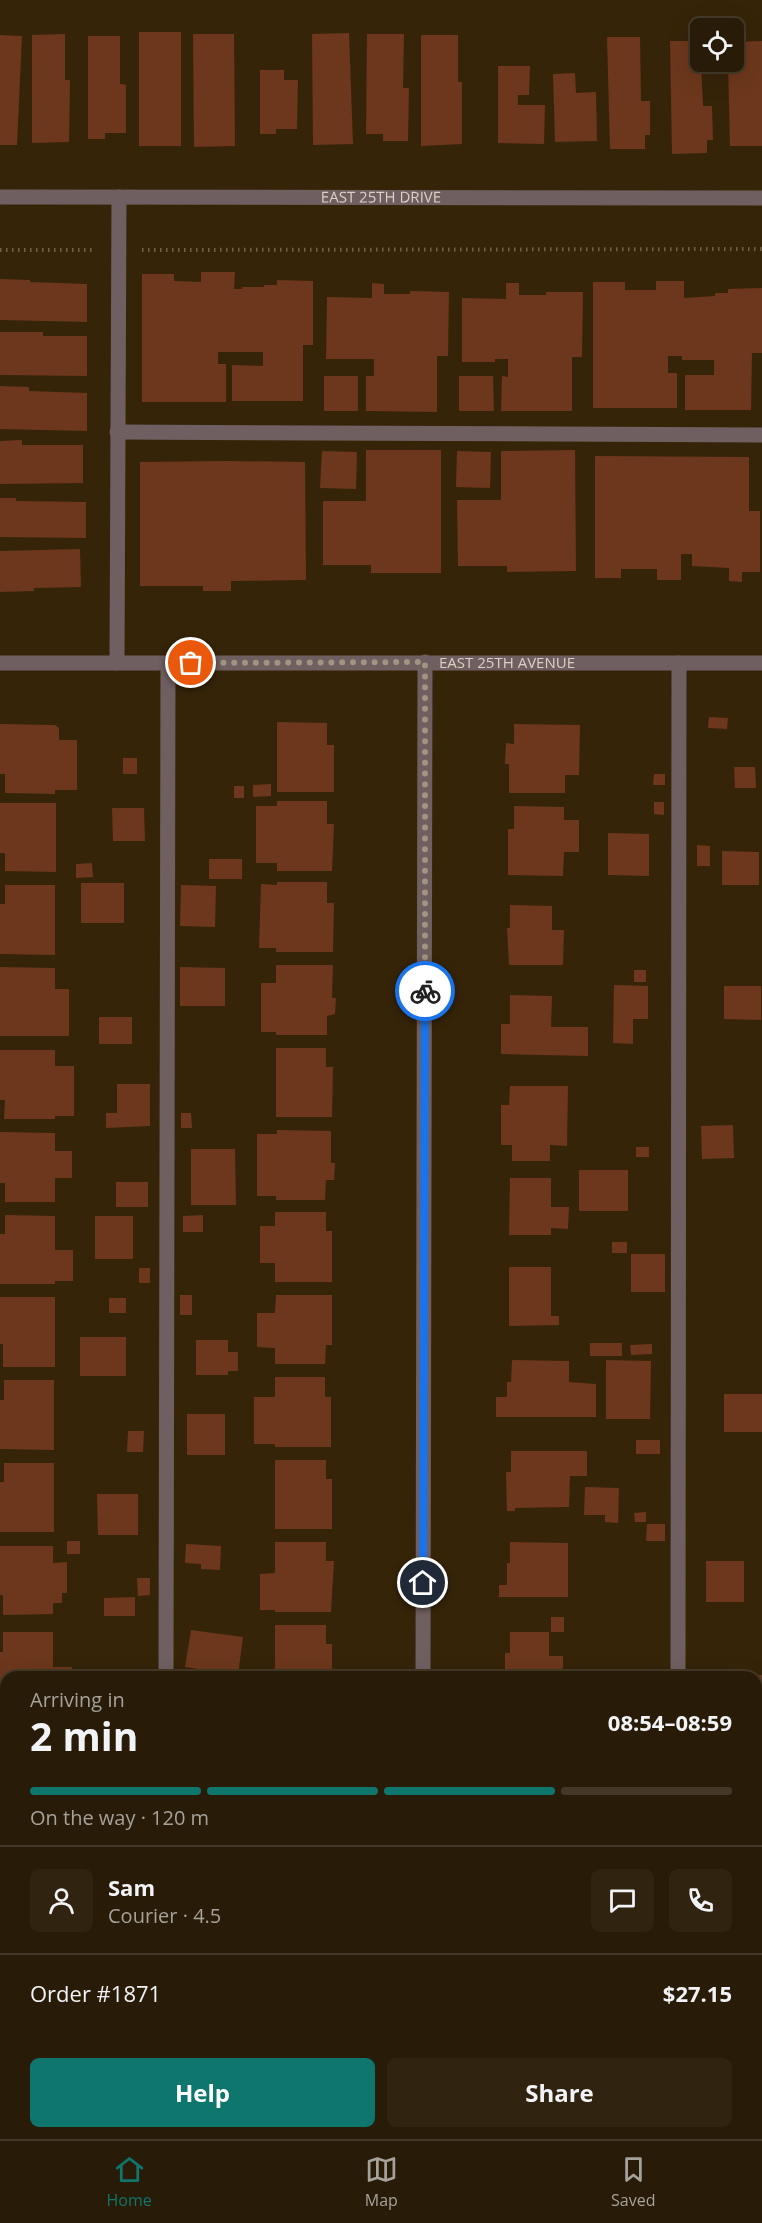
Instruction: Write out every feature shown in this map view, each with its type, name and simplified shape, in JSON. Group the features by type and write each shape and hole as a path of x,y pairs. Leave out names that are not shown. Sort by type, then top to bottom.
{"street":[{"name":"EAST 25TH DRIVE","path":"0,197 762,198"},
{"path":"117,663 119,197"},
{"path":"117,432 762,435"},
{"path":"423,1671 425,662"},
{"name":"EAST 25TH AVENUE","path":"0,663 762,663"},
{"path":"166,1671 168,663"},
{"path":"678,1671 679,663"}],"path":[{"path":"0,250 762,249"}],"building":[{"path":"139,32 181,32 181,146 139,146"},
{"path":"349,33 353,144 313,145 312,34"},
{"path":"65,34 65,80 70,80 69,142 32,143 32,35"},
{"path":"193,34 234,34 235,146 194,147"},
{"path":"367,34 404,34 403,88 409,88 408,141 383,141 383,134 366,134"},
{"path":"0,35 22,36 17,145 0,145"},
{"path":"421,35 458,35 458,82 462,82 462,144 421,146"},
{"path":"88,36 120,36 120,84 126,85 126,133 105,133 105,139 88,139"},
{"path":"607,37 640,37 641,101 650,101 650,135 645,135 645,149 610,149"},
{"path":"670,41 690,41 690,72 701,72 703,106 712,106 713,140 707,140 707,153 672,154"},
{"path":"762,41 762,146 730,146 728,72 744,72 744,42"},
{"path":"498,66 530,66 529,95 518,95 518,105 545,105 544,144 498,143"},
{"path":"260,70 284,70 284,80 298,80 297,129 276,129 276,134 260,134"},
{"path":"575,73 576,93 596,92 597,141 555,142 553,74"},
{"path":"201,272 235,272 234,289 277,285 277,280 313,281 313,345 303,345 303,401 232,401 232,365 263,366 263,352 218,352 218,364 226,364 226,402 142,402 142,274 174,274 174,281 201,282"},
{"path":"0,279 87,284 87,322 0,320"},
{"path":"656,281 684,281 684,298 715,296 715,293 728,293 728,289 762,288 762,353 752,353 751,410 685,410 685,375 714,375 714,360 682,360 682,356 668,356 668,373 677,373 677,408 593,408 593,282 625,282 625,290 656,290"},
{"path":"372,283 384,284 384,294 410,294 410,291 449,292 448,356 437,356 437,412 366,411 366,376 374,376 374,359 326,359 327,297 372,298"},
{"path":"506,283 519,283 519,295 583,292 582,357 572,357 572,411 501,411 502,376 508,377 508,359 495,359 495,362 462,362 462,298 506,299"},
{"path":"0,332 43,332 43,336 87,336 87,376 0,375"},
{"path":"324,376 358,376 358,411 324,411"},
{"path":"459,376 493,376 494,411 459,411"},
{"path":"0,386 29,387 29,391 87,393 87,431 0,429"},
{"path":"22,440 22,445 83,445 83,483 0,484 0,441"},
{"path":"366,450 441,450 441,573 371,573 371,565 323,565 323,501 366,501"},
{"path":"575,450 576,571 507,572 507,566 458,566 457,500 501,500 501,451"},
{"path":"322,451 357,452 356,489 320,488"},
{"path":"457,451 491,452 490,488 456,487"},
{"path":"595,456 749,457 749,511 760,511 760,572 742,572 742,582 729,581 729,568 692,566 692,554 681,554 681,580 657,580 657,569 621,569 621,578 595,578"},
{"path":"140,462 305,462 306,580 231,581 231,591 203,591 203,586 140,586"},
{"path":"0,498 16,498 16,501 86,502 86,538 0,537"},
{"path":"80,549 81,587 34,588 34,591 0,592 0,551"},
{"path":"709,717 728,718 727,729 708,728"},
{"path":"277,722 327,723 327,745 334,745 334,792 277,792"},
{"path":"0,724 55,725 59,728 59,740 77,740 77,790 55,790 55,794 5,793 5,774 0,774"},
{"path":"514,724 580,725 579,775 565,775 565,793 509,793 509,764 505,764 506,743 514,744"},
{"path":"123,758 137,758 137,774 123,774"},
{"path":"734,767 755,767 756,788 735,788"},
{"path":"654,774 665,774 665,785 653,785"},
{"path":"271,784 271,796 253,797 253,785"},
{"path":"234,786 244,786 244,798 234,798"},
{"path":"277,801 327,801 327,824 334,824 332,871 277,871 277,863 256,863 256,806 277,806"},
{"path":"654,802 664,802 664,815 654,814"},
{"path":"0,803 56,803 56,872 5,871 5,853 0,853"},
{"path":"514,806 564,807 564,820 579,820 579,852 564,852 563,876 508,875 508,829 514,829"},
{"path":"112,808 144,808 145,841 113,841"},
{"path":"608,833 649,834 649,876 608,875"},
{"path":"697,845 710,846 710,866 697,866"},
{"path":"722,851 759,852 759,885 722,885"},
{"path":"209,859 242,859 242,879 209,879"},
{"path":"92,863 93,877 76,878 76,864"},
{"path":"277,882 327,882 327,903 334,903 333,952 276,952 276,948 259,948 261,884 277,885"},
{"path":"81,883 124,883 124,923 81,923"},
{"path":"5,885 55,885 55,955 0,954 0,904 5,904"},
{"path":"181,885 216,886 215,927 180,926"},
{"path":"510,905 552,906 552,930 564,930 563,965 509,965 507,928 510,928"},
{"path":"276,965 333,965 332,998 336,998 335,1014 327,1016 327,1035 276,1035 276,1032 261,1032 261,983 276,983"},
{"path":"0,967 55,968 55,989 69,989 69,1036 0,1036"},
{"path":"180,967 225,968 225,1006 180,1006"},
{"path":"634,970 646,970 646,982 634,982"},
{"path":"614,985 648,986 648,1019 633,1019 633,1044 613,1043"},
{"path":"724,986 761,986 761,1020 724,1019"},
{"path":"510,995 552,996 551,1027 588,1027 588,1056 501,1054 501,1024 510,1024"},
{"path":"99,1017 132,1017 132,1044 99,1044"},
{"path":"276,1048 326,1048 326,1067 333,1067 332,1117 276,1117"},
{"path":"0,1050 55,1050 55,1066 74,1066 74,1116 55,1116 55,1119 4,1119 5,1100 0,1100"},
{"path":"117,1084 150,1084 150,1126 106,1128 106,1113 117,1113"},
{"path":"510,1086 568,1086 567,1146 550,1145 550,1161 512,1161 512,1145 501,1145 501,1105 509,1105"},
{"path":"181,1113 191,1113 192,1128 181,1128"},
{"path":"733,1125 734,1158 702,1159 701,1126"},
{"path":"277,1130 331,1131 331,1163 335,1163 334,1180 326,1180 325,1200 276,1200 276,1196 257,1196 257,1134 277,1134"},
{"path":"0,1132 55,1133 55,1151 72,1151 72,1178 55,1178 55,1202 5,1202 5,1183 0,1183"},
{"path":"636,1147 649,1147 649,1157 636,1157"},
{"path":"191,1149 235,1149 236,1205 191,1205"},
{"path":"579,1170 628,1170 628,1211 579,1211"},
{"path":"510,1178 551,1178 551,1207 569,1207 568,1229 551,1228 551,1235 509,1235"},
{"path":"116,1182 148,1182 148,1207 116,1207"},
{"path":"275,1212 326,1212 326,1231 332,1231 332,1282 275,1282 275,1263 260,1263 260,1226 275,1226"},
{"path":"5,1215 55,1216 55,1250 73,1250 73,1281 55,1281 55,1284 0,1284 0,1234 5,1234"},
{"path":"203,1215 203,1232 183,1232 183,1216"},
{"path":"95,1216 133,1216 133,1259 95,1259"},
{"path":"612,1242 627,1242 627,1253 612,1253"},
{"path":"631,1254 665,1254 665,1292 631,1292"},
{"path":"509,1267 551,1267 551,1316 559,1316 559,1325 509,1326"},
{"path":"139,1268 150,1268 150,1283 139,1283"},
{"path":"180,1295 192,1295 192,1315 180,1315"},
{"path":"276,1295 332,1295 332,1345 326,1345 325,1364 275,1364 275,1348 257,1347 257,1313 275,1313"},
{"path":"0,1297 55,1297 55,1367 3,1367 3,1344 0,1344"},
{"path":"109,1298 126,1298 126,1313 109,1313"},
{"path":"80,1337 126,1337 126,1376 80,1376"},
{"path":"196,1340 228,1340 228,1352 238,1352 238,1371 228,1371 228,1375 196,1375"},
{"path":"590,1343 622,1343 622,1356 590,1356"},
{"path":"652,1344 652,1354 631,1355 630,1345"},
{"path":"512,1360 569,1361 569,1382 596,1384 596,1417 496,1417 496,1397 507,1397 507,1382 511,1382"},
{"path":"606,1360 651,1361 650,1419 606,1419"},
{"path":"275,1377 325,1377 325,1397 331,1397 331,1447 275,1447 275,1444 254,1444 254,1397 275,1397"},
{"path":"4,1380 54,1380 54,1450 0,1449 0,1400 4,1400"},
{"path":"724,1394 762,1394 762,1432 724,1432"},
{"path":"187,1414 225,1414 225,1455 187,1455"},
{"path":"128,1431 144,1431 143,1452 127,1452"},
{"path":"636,1440 660,1440 660,1454 636,1454"},
{"path":"511,1451 587,1451 587,1476 570,1476 569,1507 515,1508 515,1511 507,1511 506,1472 511,1472"},
{"path":"275,1460 326,1460 326,1479 332,1479 332,1529 275,1529"},
{"path":"4,1463 54,1463 54,1532 0,1532 0,1482 4,1482"},
{"path":"585,1487 619,1488 618,1523 605,1522 605,1515 584,1515"},
{"path":"97,1494 138,1494 138,1535 98,1535"},
{"path":"646,1512 646,1522 635,1522 634,1513"},
{"path":"647,1524 665,1524 665,1541 646,1541"},
{"path":"67,1541 80,1541 80,1554 67,1554"},
{"path":"275,1542 326,1542 326,1561 334,1561 331,1612 260,1610 260,1574 275,1573"},
{"path":"510,1542 568,1543 568,1597 499,1597 499,1585 507,1585"},
{"path":"186,1544 221,1546 220,1570 201,1569 201,1564 185,1563"},
{"path":"0,1546 53,1546 53,1563 67,1562 67,1593 62,1593 62,1603 53,1603 53,1614 3,1615 3,1595 0,1595"},
{"path":"706,1561 744,1561 744,1602 706,1602"},
{"path":"137,1578 150,1578 150,1595 138,1596"},
{"path":"135,1597 135,1616 104,1616 104,1598"},
{"path":"551,1617 564,1617 564,1632 551,1632"},
{"path":"275,1625 326,1625 326,1644 332,1644 332,1671 275,1671"},
{"path":"191,1630 243,1637 239,1671 212,1671 185,1667"},
{"path":"3,1632 53,1632 53,1667 72,1667 72,1671 0,1671 0,1652 3,1652"},
{"path":"510,1632 549,1632 549,1656 563,1656 563,1671 505,1671 505,1653 510,1653"}],"way so far":[{"path":"191,663 425,662 425,991"}],"route":[{"path":"423,1583 425,991"}]}
